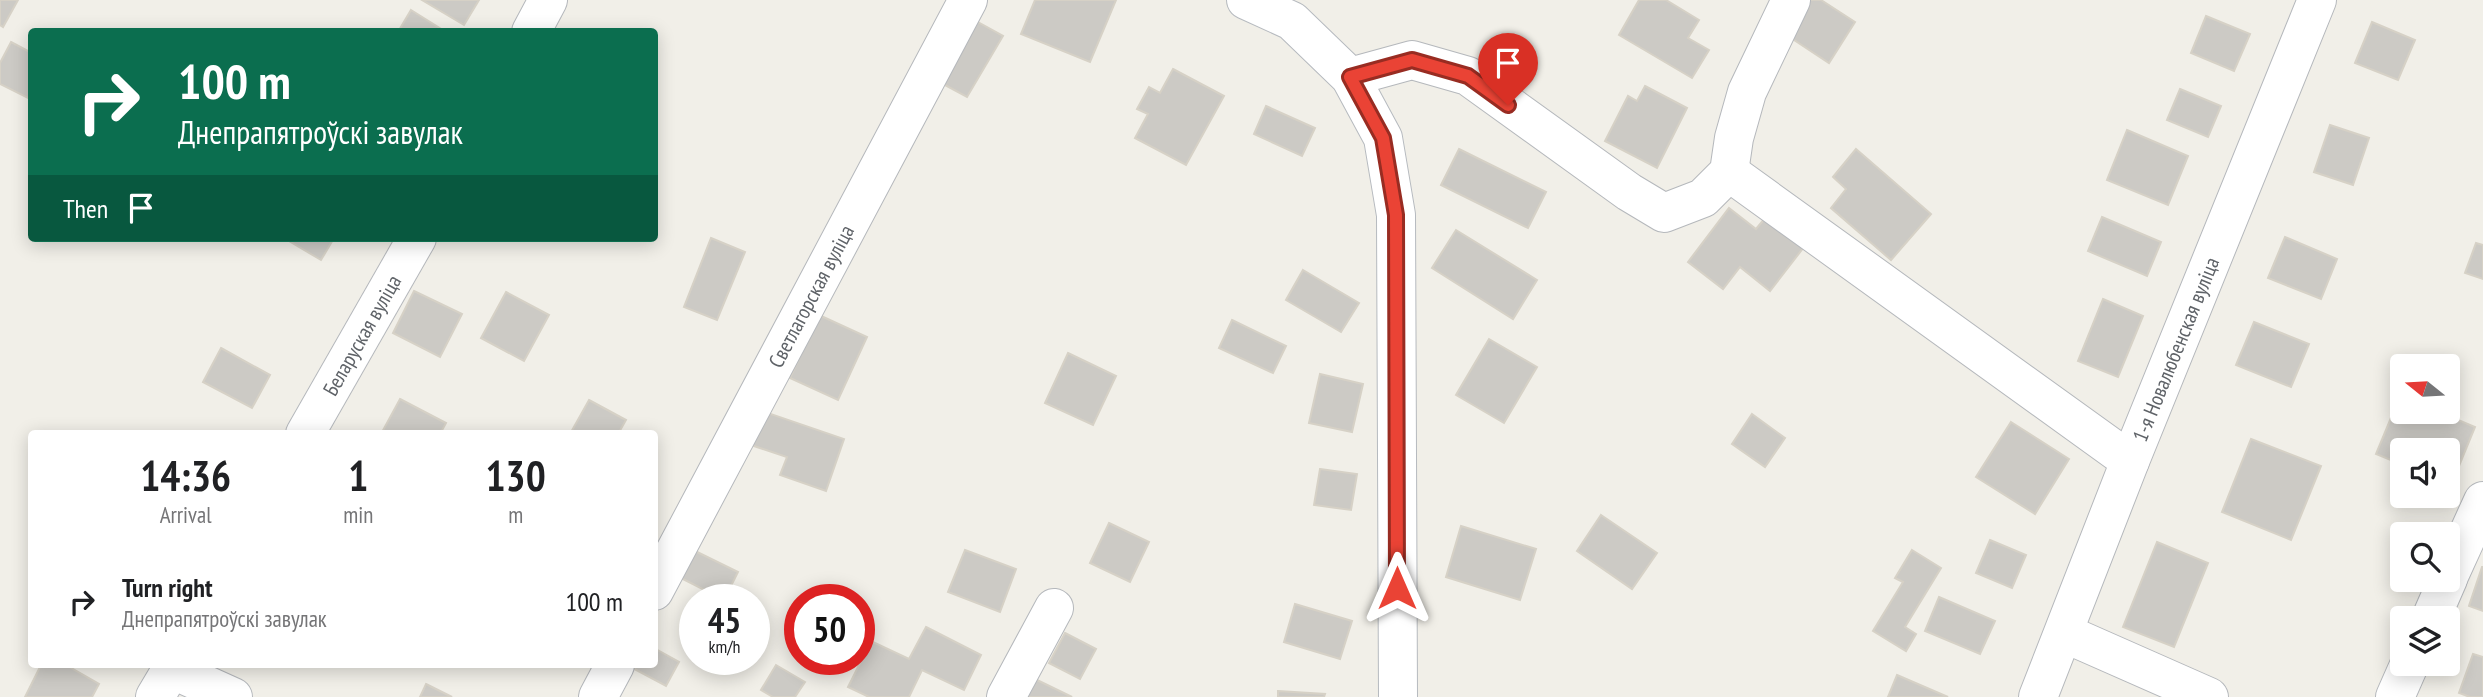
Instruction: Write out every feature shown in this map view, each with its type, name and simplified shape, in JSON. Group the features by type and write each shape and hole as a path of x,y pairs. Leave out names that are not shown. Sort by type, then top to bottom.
{"street":[{"path":"533,28 548,0"},
{"name":"Светлагорская вуліца","path":"658,583 968,0"},
{"path":"1246,0 1292,21 1351,78 1383,138 1396,215 1398,697"},
{"path":"1351,78 1412,60 1468,76 1629,192 1664,213 1703,198 1729,172 1734,138 1747,92 1791,0"},
{"name":"1-я Новалюбенская вуліца","path":"2038,697 2130,461 2317,0"},
{"path":"1729,172 2130,461"},
{"name":"Беларуская вуліца","path":"307,430 415,242"},
{"path":"2460,552 2483,501"},
{"path":"1006,697 1054,608"},
{"path":"2064,633 2209,697"},
{"path":"598,697 613,668"},
{"path":"2395,697 2404,676"},
{"path":"167,677 233,697"}],"building":[{"path":"0,0 18,0 3,27 0,25"},
{"path":"422,0 479,0 464,25"},
{"path":"1035,0 1116,0 1090,62 1021,34"},
{"path":"1639,0 1666,0 1699,20 1688,38 1709,50 1692,78 1619,35"},
{"path":"1807,0 1821,0 1855,22 1829,63 1785,34"},
{"path":"411,10 440,28 400,28"},
{"path":"967,16 1003,36 967,97 932,78"},
{"path":"2206,16 2250,34 2234,71 2191,53"},
{"path":"2372,22 2415,40 2398,80 2355,63"},
{"path":"11,42 28,51 28,98 0,84 0,63"},
{"path":"1173,69 1224,96 1186,165 1135,138 1148,114 1137,109 1149,87 1160,93"},
{"path":"1645,86 1687,108 1657,168 1605,141 1628,96 1637,101"},
{"path":"2180,89 2221,106 2208,137 2167,120"},
{"path":"1266,106 1315,128 1302,156 1254,134"},
{"path":"2330,125 2369,138 2353,185 2314,172"},
{"path":"2127,130 2188,156 2168,205 2107,180"},
{"path":"1459,149 1546,192 1528,228 1441,185"},
{"path":"1856,149 1931,214 1891,260 1831,208 1846,189 1833,177"},
{"path":"1729,208 1756,229 1766,217 1804,247 1770,291 1740,267 1723,289 1688,262"},
{"path":"2102,217 2161,242 2147,276 2088,251"},
{"path":"1456,230 1537,280 1513,319 1432,268"},
{"path":"2285,237 2337,259 2321,299 2268,278"},
{"path":"711,238 745,252 717,320 684,307"},
{"path":"291,242 332,242 321,260"},
{"path":"2476,243 2483,245 2483,279 2465,273"},
{"path":"1303,270 1359,303 1341,332 1286,300"},
{"path":"414,291 462,314 440,357 393,333"},
{"path":"506,292 549,315 524,361 481,338"},
{"path":"2103,299 2143,316 2118,377 2078,361"},
{"path":"819,315 867,337 838,400 790,378"},
{"path":"1232,320 1286,346 1273,373 1219,348"},
{"path":"2254,322 2309,344 2291,387 2236,365"},
{"path":"1489,339 1537,367 1504,423 1456,395"},
{"path":"221,348 270,375 252,408 203,382"},
{"path":"1068,353 1116,376 1093,425 1045,403"},
{"path":"1320,374 1363,384 1352,432 1309,423"},
{"path":"400,399 446,423 442,430 383,430"},
{"path":"589,400 626,420 620,430 572,430"},
{"path":"759,410 844,439 826,491 780,475 787,457 748,444"},
{"path":"1752,414 1785,438 1765,467 1732,444"},
{"path":"2390,420 2390,424 2460,424 2460,421 2475,427 2460,464 2460,438 2390,438 2390,460 2376,454"},
{"path":"2011,422 2069,459 2035,514 1976,477"},
{"path":"2251,439 2321,466 2291,540 2222,512"},
{"path":"1320,469 1357,474 1351,510 1314,505"},
{"path":"1601,515 1657,553 1632,589 1577,551"},
{"path":"1109,523 1149,542 1130,582 1090,563"},
{"path":"1461,526 1536,549 1520,600 1446,577"},
{"path":"1990,540 2026,555 2012,588 1976,573"},
{"path":"2157,542 2208,563 2174,647 2123,627"},
{"path":"689,548 738,572 732,584 693,584 675,575"},
{"path":"965,550 1016,569 1000,612 948,592"},
{"path":"1912,550 1941,568 1905,627 1916,634 1906,651 1873,631 1903,582 1895,578"},
{"path":"2483,567 2483,611 2469,606"},
{"path":"1939,597 1995,621 1980,654 1925,631"},
{"path":"1295,604 1352,621 1340,659 1284,642"},
{"path":"926,627 981,655 964,690 922,670 909,697 869,697 848,687 854,675 875,675 875,643 909,659"},
{"path":"1065,633 1096,649 1080,679 1049,663"},
{"path":"658,650 679,662 666,686 633,668 658,668"},
{"path":"2473,654 2483,657 2483,697 2470,697 2459,693"},
{"path":"776,665 784,670 784,675 793,675 805,682 795,697 773,697 761,690"},
{"path":"40,668 71,668 99,684 92,697 25,697"},
{"path":"1897,675 1948,697 1888,697"},
{"path":"1035,679 1072,697 1026,697"},
{"path":"426,684 452,697 420,697"},
{"path":"1278,691 1325,694 1324,697 1278,697"}],"route":[{"path":"1397,588 1396,215 1383,138 1350,77 1412,60 1468,76 1508,105"}]}
